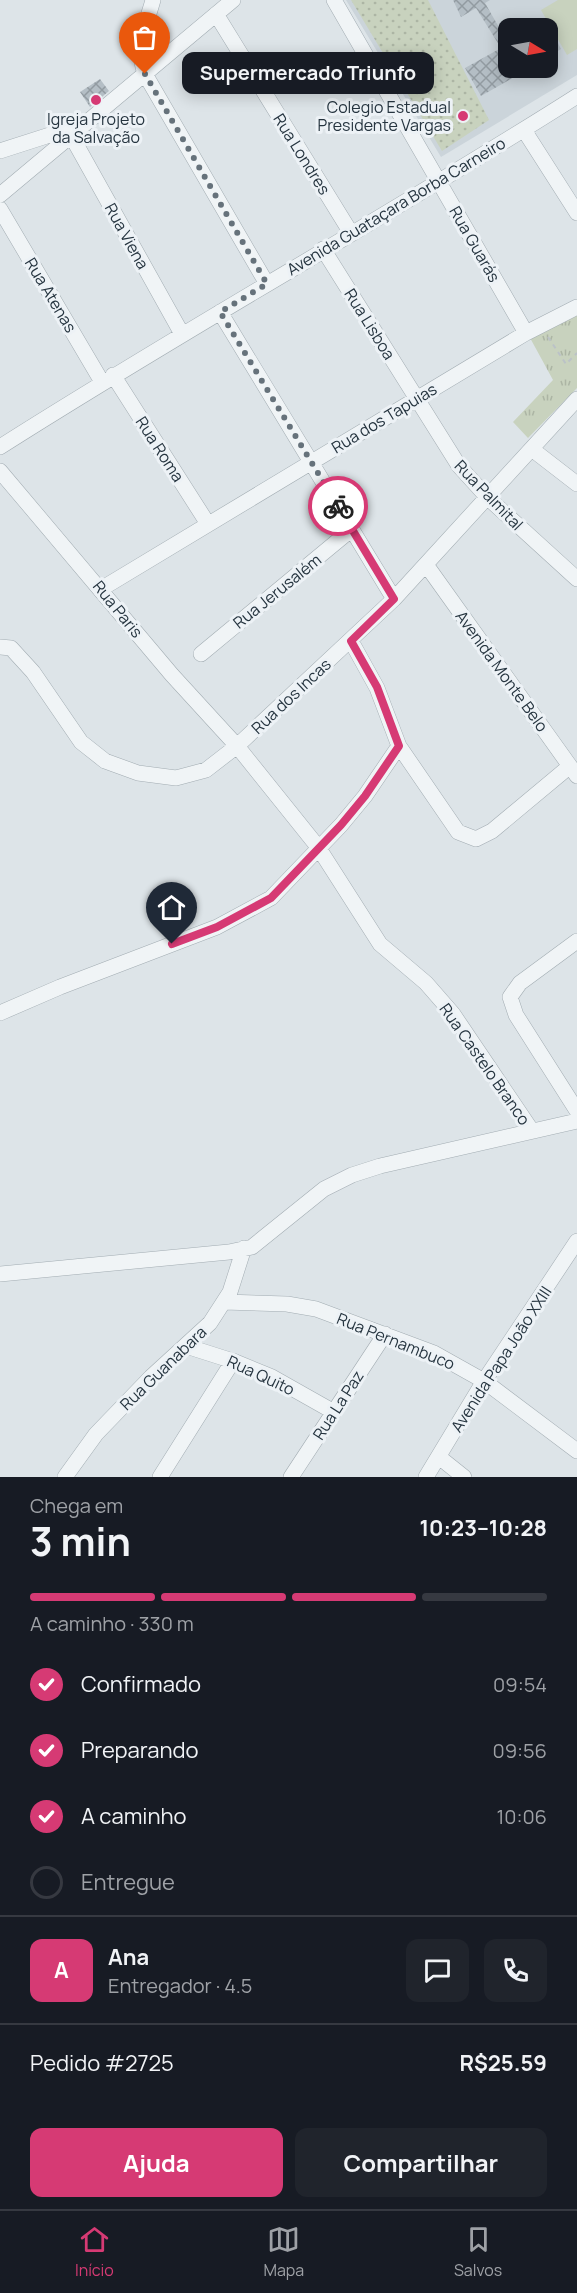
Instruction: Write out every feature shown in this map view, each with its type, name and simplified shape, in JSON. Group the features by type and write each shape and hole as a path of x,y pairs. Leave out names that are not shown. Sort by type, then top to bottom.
{"street":[{"path":"153,0 139,43 139,55 145,74 267,284"},
{"path":"0,195 233,0"},
{"name":"Rua Guarás","path":"334,0 526,333"},
{"name":"Rua Londres","path":"216,14 351,233"},
{"name":"Avenida Guataçara Borba Carneiro","path":"0,447 107,378 323,249 439,183 577,96"},
{"path":"0,151 89,122"},
{"path":"524,130 577,213"},
{"name":"Rua Viena","path":"72,137 182,334"},
{"name":"Rua Atenas","path":"0,209 107,378"},
{"name":"Rua Lisboa","path":"323,249 417,399"},
{"name":"Rua dos Tapuias","path":"101,589 526,333 577,307"},
{"path":"220,312 394,599"},
{"name":"Rua Roma","path":"107,378 208,524"},
{"name":"Rua Palmital","path":"417,399 459,466 488,498 577,579"},
{"name":"Rua dos Incas","path":"0,647 11,648 26,664 81,742 105,761 138,773 176,778 206,770 237,746 394,599 574,408"},
{"path":"533,450 577,484"},
{"name":"Rua Paris","path":"0,471 172,675 237,746"},
{"name":"Rua Jerusalém","path":"201,654 352,529"},
{"name":"Avenida Monte Belo","path":"427,566 574,771"},
{"path":"351,641 377,687 399,746 458,832 467,838 476,839 492,831 574,771"},
{"name":"Rua Castelo Branco","path":"237,746 318,848 380,944 426,983 453,1014 532,1131"},
{"path":"0,1013 60,987 217,927 271,898 365,796 399,746"},
{"path":"577,941 520,983 510,997 516,1015 577,1111"},
{"path":"0,1274 252,1247 324,1189 352,1175 380,1166 577,1121"},
{"name":"Avenida Papa João XXIII","path":"426,1477 484,1382 577,1241"},
{"name":"Rua Guanabara","path":"65,1477 96,1434 151,1377 210,1323 224,1302 244,1248"},
{"name":"Rua Pernambuco","path":"224,1302 287,1304 316,1309 434,1353 484,1382 577,1451"},
{"name":"Rua La Paz","path":"291,1477 385,1334"},
{"name":"Rua Quito","path":"186,1346 233,1360 272,1377 334,1412"},
{"path":"160,1477 233,1360"},
{"path":"439,1457 464,1477"}],"path":[{"path":"540,325 566,364 577,353"}],"shaded area":[{"name":"Colegio Estadual Presidente Vargas","path":"346,0 577,0 577,75 441,157"}],"green space":[{"path":"351,0 428,0 489,120 442,151"},
{"path":"558,0 577,0 577,49 567,55 558,39 558,18 546,18 541,10"},
{"path":"577,313 577,388 528,438 513,422 553,380 529,336"}],"building":[{"path":"453,0 490,0 485,3 498,26 498,43 476,8 461,17"},
{"path":"498,50 498,78 512,78 481,96 465,68"},
{"name":"Igreja Projeto da Salvação","path":"100,79 109,91 90,107 80,92"}],"way so far":[{"path":"145,74 267,284 220,312 338,506"}],"place":[{"name":"Supermercado Triunfo","path":"145,74"},
{"name":"Igreja Projeto da Salvação","path":"96,100"},
{"name":"Colegio Estadual Presidente Vargas","path":"463,116"}],"route":[{"path":"172,944 217,927 271,898 341,825 365,796 399,746 377,687 351,641 394,599 338,506"}]}
